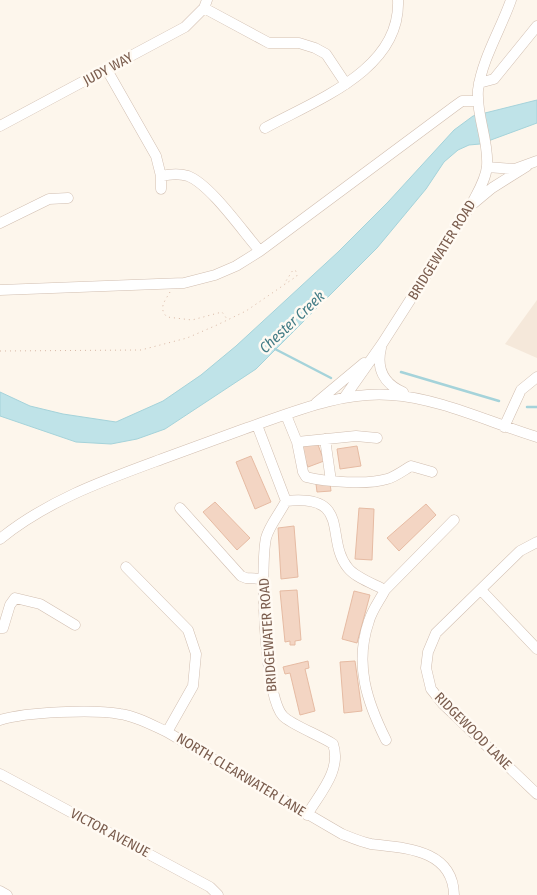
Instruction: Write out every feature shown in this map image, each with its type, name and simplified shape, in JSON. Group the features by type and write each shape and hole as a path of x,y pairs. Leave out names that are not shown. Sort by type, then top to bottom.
{"street":[{"path":"265,128 346,84 375,62 387,45 394,26 398,0"},
{"name":"BRIDGEWATER ROAD","path":"344,398 382,344 472,205 487,167 486,146 479,107 479,83 511,0"},
{"path":"205,4 269,43 299,43 315,48 330,59 346,84"},
{"name":"JUDY WAY","path":"0,126 185,27 205,4"},
{"path":"479,83 494,79 537,26"},
{"path":"107,70 134,122 150,142 161,176 160,189"},
{"path":"0,290 172,284 215,275 236,266 260,251 462,101 479,107"},
{"path":"472,205 492,188 537,161"},
{"path":"487,167 506,169 527,166"},
{"path":"161,176 179,174 197,182 236,219 260,251"},
{"path":"0,223 48,200 60,197 68,198"},
{"path":"382,344 380,368 385,380 391,387 413,397 537,437"},
{"path":"309,407 349,377 382,344"},
{"path":"504,427 521,390 537,377"},
{"path":"0,540 27,519 83,489 257,425 309,407 344,398 390,394 413,397"},
{"path":"286,415 297,442 303,472 306,477 348,482 387,479 411,466 432,472"},
{"path":"257,425 286,501 308,500 315,502 328,512 336,529 342,557 349,570 385,590"},
{"path":"297,442 356,436 377,438"},
{"path":"325,439 331,480"},
{"name":"BRIDGEWATER ROAD","path":"286,501 267,536 263,579 270,680 274,701 283,717 326,739 333,744 336,752 334,769 307,815"},
{"path":"180,508 241,576 263,579"},
{"path":"386,740 370,707 361,652 369,620 385,590 454,520"},
{"name":"RIDGEWOOD LANE","path":"537,542 520,551 436,633 428,652 426,668 431,689 443,704 537,794"},
{"path":"126,567 188,630 196,654 192,686 167,732"},
{"path":"481,590 537,650"},
{"path":"0,628 3,628 10,605 15,598 40,604 75,625"},
{"name":"NORTH CLEARWATER LANE","path":"0,720 13,716 94,712 120,714 167,732 307,815 358,840 410,848 425,854 441,864 449,875 454,895"},
{"name":"VICTOR AVENUE","path":"0,774 210,887 218,895"}],"path":[{"path":"0,351 141,350 187,338 246,311 297,276 296,271 290,274 284,284"},
{"path":"172,284 162,305 163,313 167,317 192,320 222,312 228,320"}],"shaded area":[{"path":"537,300 537,358 505,344"}],"water":[{"name":"Chester Creek","path":"537,100 537,123 458,150 444,162 426,189 377,248 256,369 165,429 137,439 111,444 76,442 0,416 0,392 30,406 63,414 116,422 163,401 201,375 236,346 338,252 388,202 454,130 473,116"}],"building":[{"path":"317,442 324,461 308,467 300,448"},
{"path":"357,446 361,466 340,469 337,449"},
{"path":"251,456 271,502 255,509 236,462"},
{"path":"330,483 331,491 317,492 316,484"},
{"path":"215,502 250,538 237,550 203,512"},
{"path":"426,504 436,515 399,551 387,538"},
{"path":"359,508 374,509 372,560 355,559"},
{"path":"294,526 298,577 281,579 278,528"},
{"path":"297,590 301,640 295,641 295,645 290,645 290,641 285,642 280,591"},
{"path":"354,591 370,595 357,643 342,639"},
{"path":"308,661 309,668 305,669 315,711 300,715 290,673 285,674 283,667"},
{"path":"355,661 362,711 344,713 340,662"}],"waterway":[{"name":"Chester Creek","path":"275,349 331,378"},
{"path":"401,372 499,401"},
{"path":"527,407 537,407"}]}
